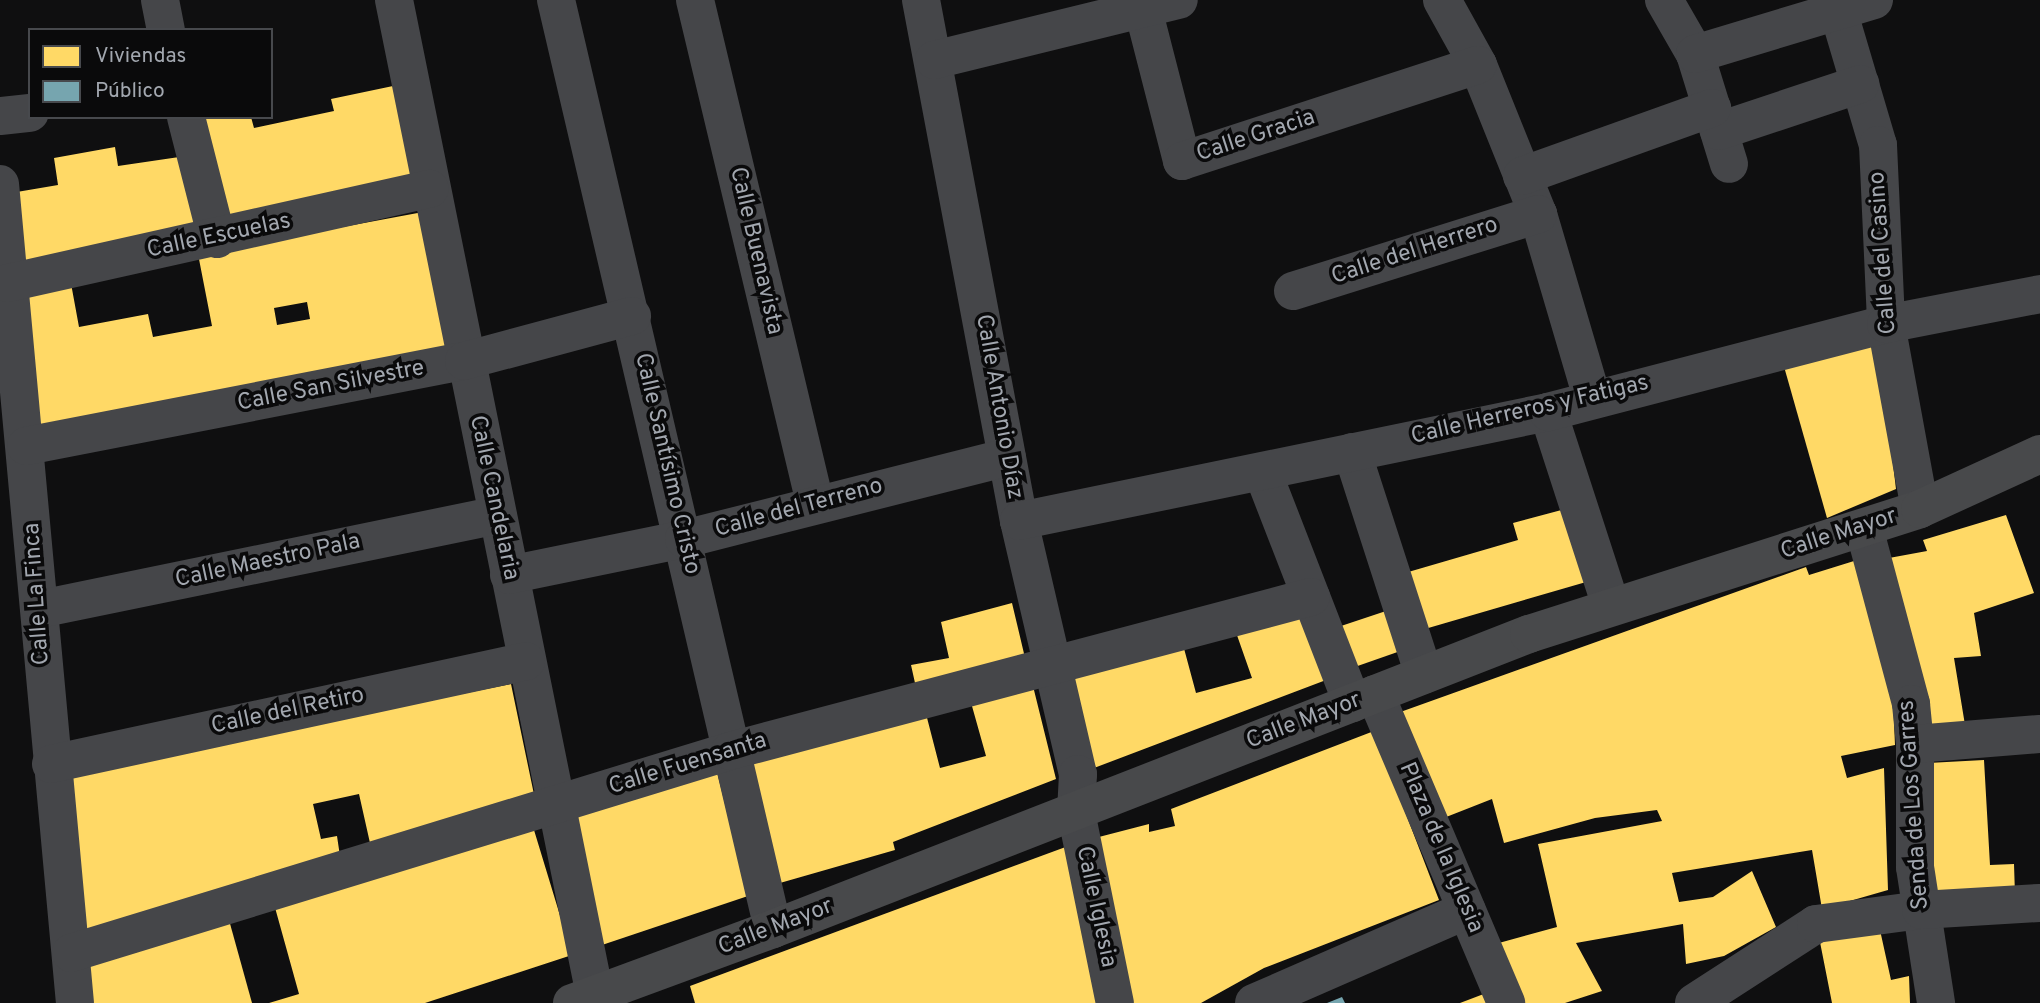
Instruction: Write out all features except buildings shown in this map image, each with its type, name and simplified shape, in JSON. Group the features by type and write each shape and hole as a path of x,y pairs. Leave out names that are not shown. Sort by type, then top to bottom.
{"main road":[{"name":"Calle Mayor","path":"583,999 773,929 1364,698 1611,606 1920,509 2040,454"}],"street":[{"path":"160,0 166,28"},
{"name":"Calle Candelaria","path":"394,0 526,661 553,805 583,999"},
{"name":"Calle Santísimo Cristo","path":"556,0 632,316 773,929"},
{"name":"Calle Buenavista","path":"695,0 815,503"},
{"name":"Calle Antonio Díaz","path":"921,0 1019,521 1078,774 1076,811"},
{"path":"934,60 1083,12 1143,9 1179,0"},
{"path":"1442,0 1478,65 1538,214 1592,398"},
{"path":"1664,0 1695,54 1720,134"},
{"path":"1695,54 1849,3"},
{"name":"Calle del Casino","path":"1849,3 1860,83 1878,145 1886,324 1920,509"},
{"name":"Calle Gracia","path":"1143,9 1182,161 1478,65"},
{"path":"1522,176 1720,134 1860,83"},
{"path":"0,116 28,113"},
{"path":"187,119 217,239"},
{"name":"Calle La Finca","path":"0,184 26,446 51,764 75,1003"},
{"name":"Calle Escuelas","path":"8,283 217,239 430,189"},
{"name":"Calle del Herrero","path":"1293,291 1538,214"},
{"name":"Calle Herreros y Fatigas","path":"1019,521 1263,473 1548,412 1592,398 1886,324 2040,294"},
{"name":"Calle San Silvestre","path":"26,446 464,361 632,316"},
{"path":"1548,412 1611,606"},
{"path":"1352,452 1424,675"},
{"name":"Calle del Terreno","path":"509,575 684,539 815,503 1007,457"},
{"name":"Plaza de la Iglesia","path":"1263,473 1311,597 1364,698 1466,910 1506,1003"},
{"name":"Calle Maestro Pala","path":"40,609 497,515"},
{"name":"Senda de Los Garres","path":"1864,528 1904,671 1915,744 1912,831 1936,1003"},
{"name":"Calle Fuensanta","path":"71,953 730,751 1051,662 1311,597"},
{"name":"Calle del Retiro","path":"51,764 526,661"},
{"path":"1915,744 2040,734"},
{"name":"Calle Iglesia","path":"1076,811 1115,1003"},
{"path":"1694,1003 1816,924 1921,910 2040,903"},
{"path":"1254,1003 1466,910"}]}
